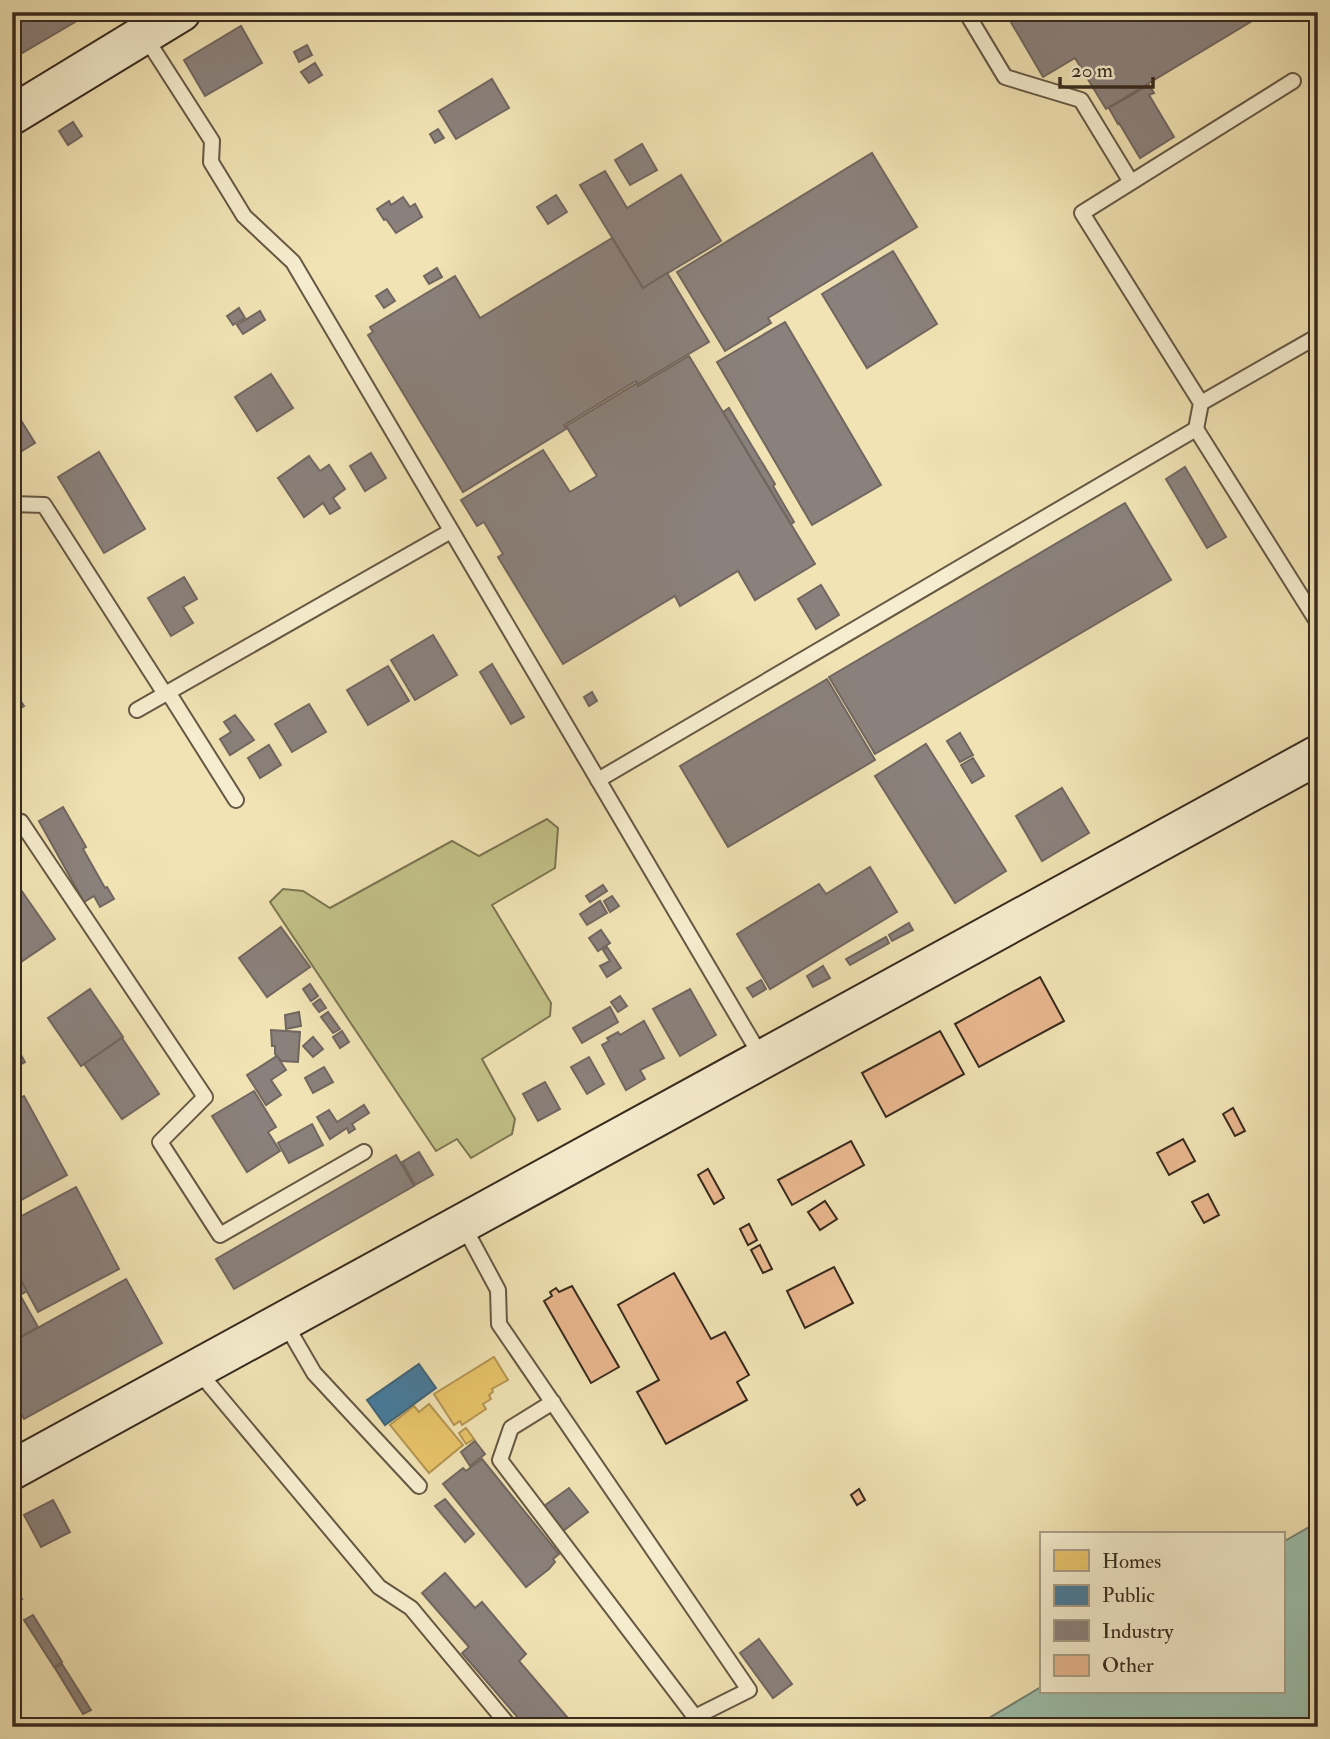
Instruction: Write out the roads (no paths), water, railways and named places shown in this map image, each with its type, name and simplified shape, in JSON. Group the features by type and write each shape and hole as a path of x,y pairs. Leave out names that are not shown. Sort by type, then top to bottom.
{"street":[{"path":"12,115 181,12"},
{"path":"12,1471 1318,755"}],"lane":[{"path":"966,12 1005,77 1081,100 1131,182"},
{"path":"144,35 212,141 211,162 244,216 293,262 762,1059"},
{"path":"1293,81 1082,213 1201,403 1196,429 1318,623"},
{"path":"1201,403 1318,336"},
{"path":"598,780 1196,429"},
{"path":"12,504 44,505 236,800"},
{"path":"137,710 451,531"},
{"path":"12,825 22,822 205,1097 160,1142 220,1236 363,1152"},
{"path":"462,1224 498,1290 499,1324 553,1402 749,1690 695,1717 500,1460 511,1429 553,1402"},
{"path":"284,1322 314,1373 419,1486"},
{"path":"197,1369 379,1587 411,1608 510,1727"}]}
